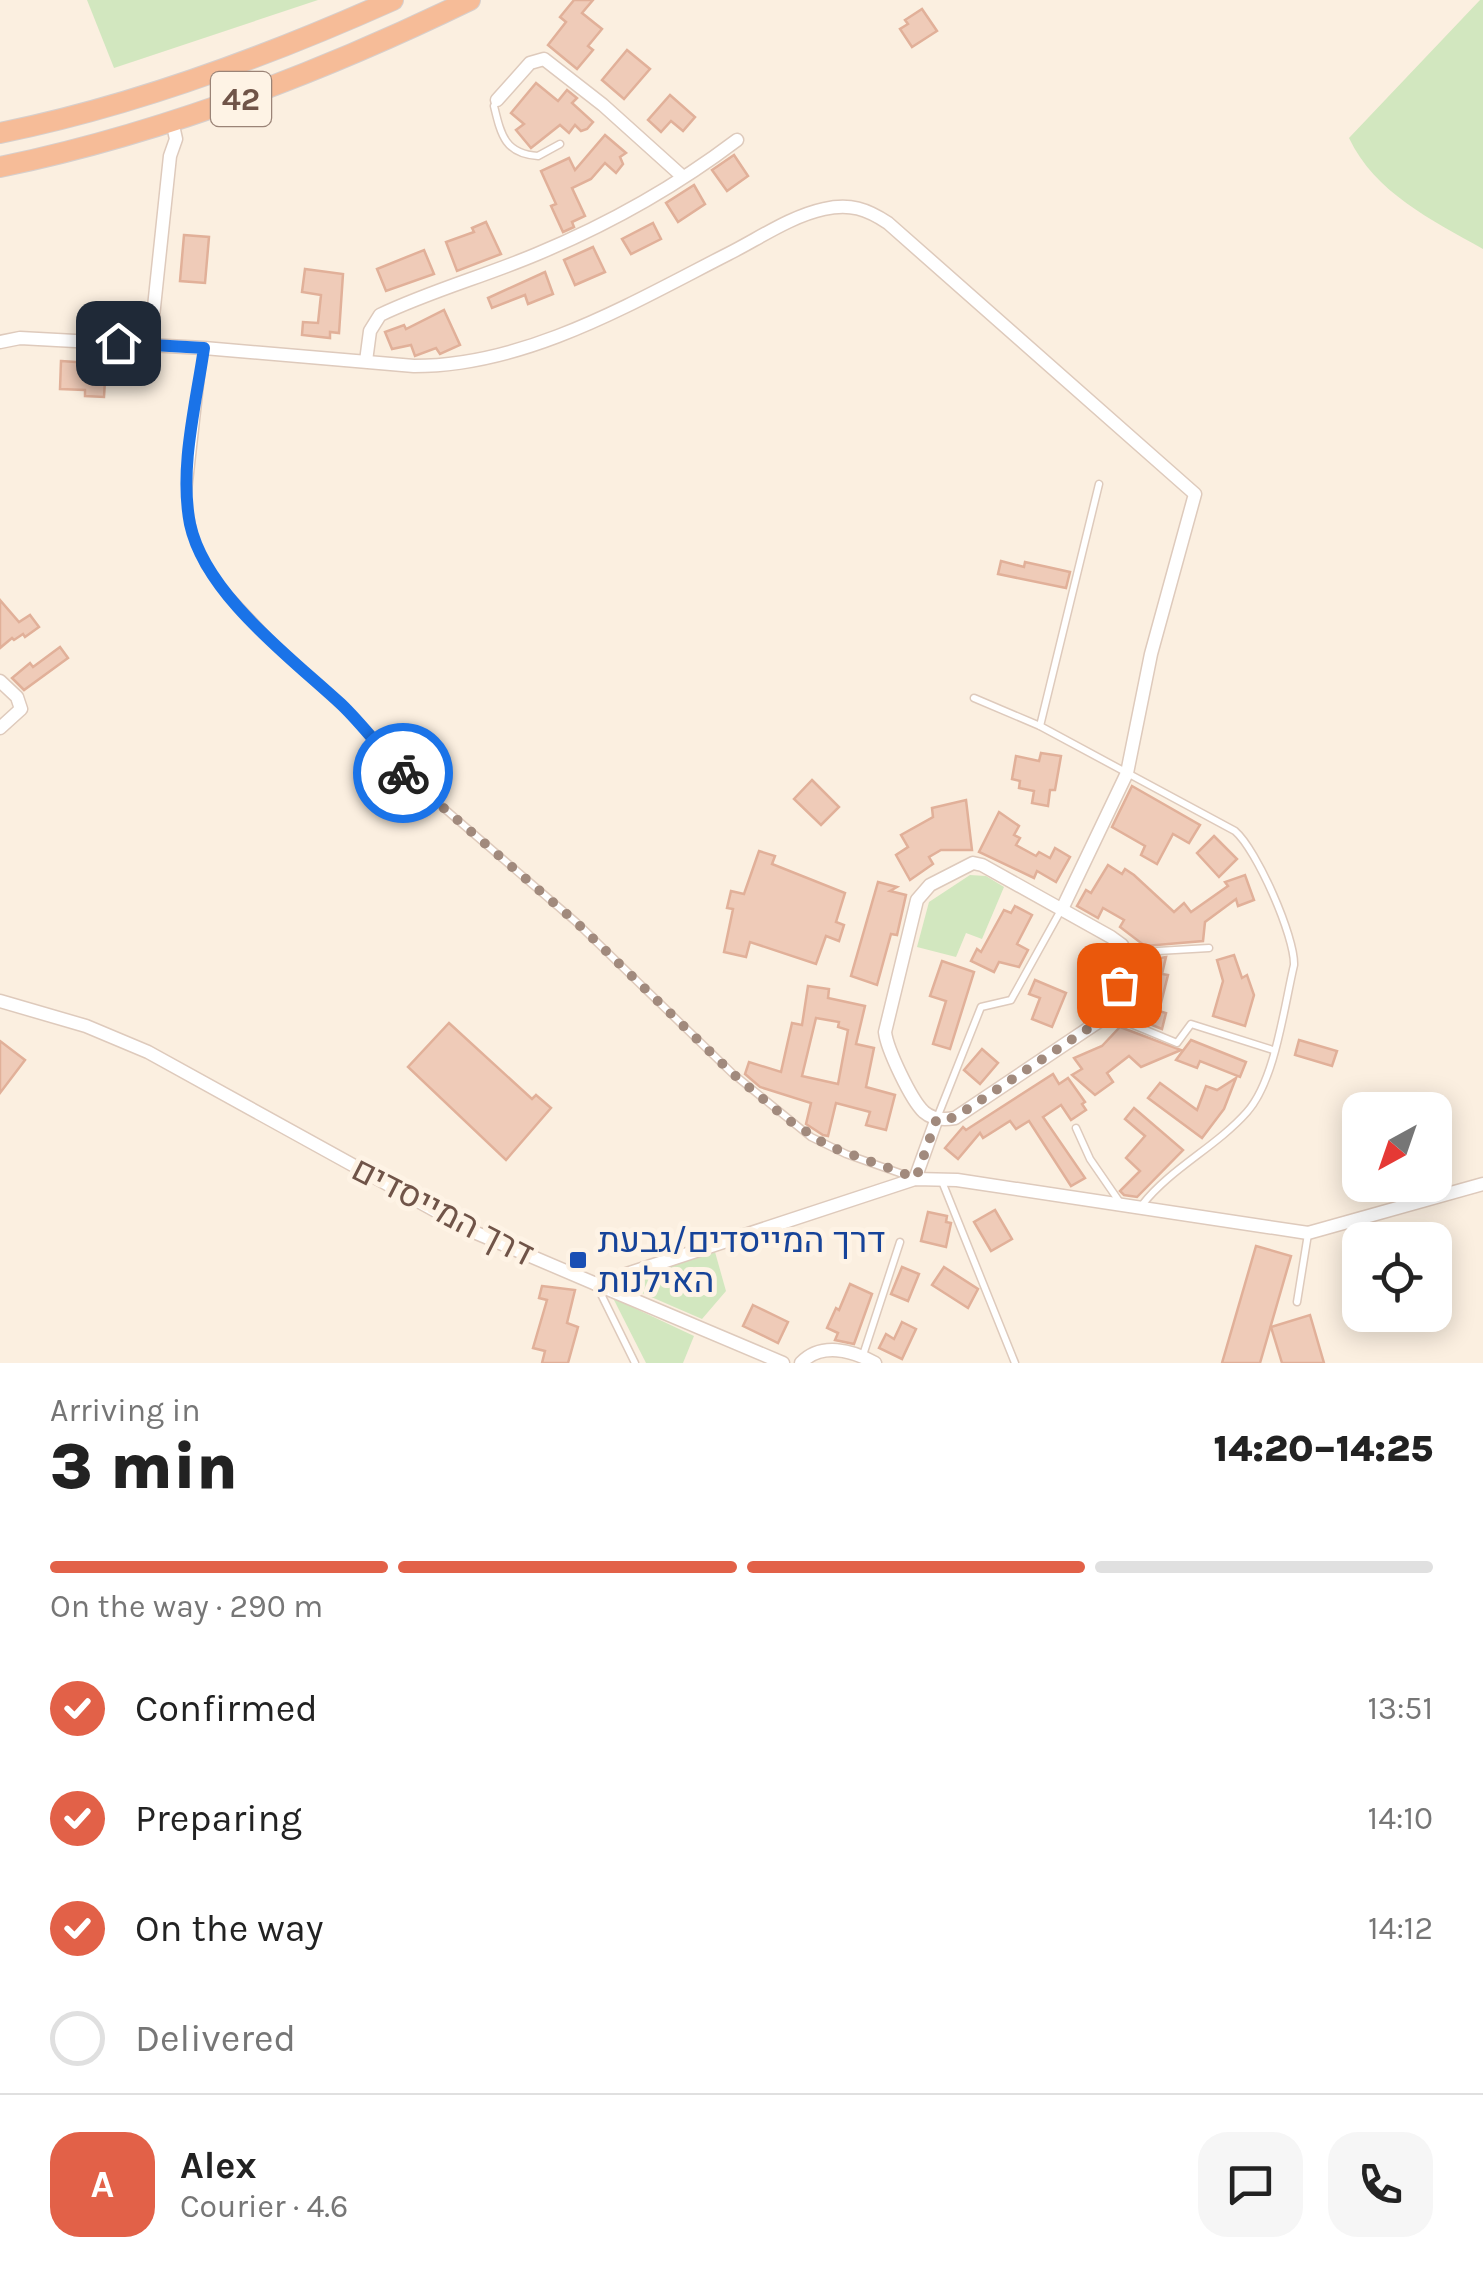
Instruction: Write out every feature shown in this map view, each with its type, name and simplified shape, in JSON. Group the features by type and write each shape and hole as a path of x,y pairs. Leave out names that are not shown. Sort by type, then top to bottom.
{"highway":[{"name":"42","path":"0,133 119,102 210,72 393,0"},
{"name":"42","path":"0,167 172,122 267,90 365,50 470,0"}],"street":[{"path":"497,100 530,63 544,59 684,177"},
{"path":"150,345 170,156 176,139 172,122"},
{"path":"366,361 370,331 380,316 538,254 642,204 737,140"},
{"path":"0,342 20,338 204,348 414,366 476,362 522,348 628,304 812,212 856,206 870,212 888,223 1195,494 1152,654 1127,773 1062,909"},
{"path":"0,681 16,697 20,709 0,728"},
{"path":"973,863 1062,909 1111,937 1122,945 1127,956 1106,1014 954,1118 937,1118 922,1111 886,1041 917,900 930,885 973,863"},
{"name":"דרך המייסדים","path":"0,1000 86,1026 148,1052 474,1232 783,1363"},
{"path":"916,1178 937,1118"},
{"path":"596,1284 916,1178 941,1178 1308,1233 1483,1184"},
{"path":"800,1363 823,1350 869,1360"}],"lane":[{"path":"497,100 494,106 503,140 512,150 538,156 560,144"},
{"path":"204,348 187,500 195,542 205,566 220,586 288,658 356,720 403,773 576,922 732,1073 811,1137 846,1154 916,1178"},
{"path":"1040,726 1098,484"},
{"path":"974,698 1040,726 1236,831 1251,849 1294,947 1294,965 1262,1089 1247,1112 1160,1185 1140,1209"},
{"path":"937,1118 981,1007 1011,1000 1062,909"},
{"path":"1127,956 1209,948"},
{"path":"1106,1014 1177,1043 1190,1024 1273,1050"},
{"path":"1076,1128 1090,1159 1123,1206"},
{"path":"941,1178 1015,1363"},
{"path":"1297,1302 1308,1233"},
{"path":"869,1360 900,1242"},
{"path":"596,1284 635,1363"}],"green space":[{"path":"87,0 318,0 114,68"},
{"path":"1480,0 1483,249 1389,190 1349,138"},
{"path":"970,875 986,876 1004,887 982,939 966,933 956,957 917,947 929,902"},
{"path":"715,1252 726,1291 702,1319 619,1283"},
{"path":"613,1298 694,1336 683,1363 646,1363"}],"building":[{"path":"574,0 593,0 582,13 602,29 588,46 593,50 577,69 548,45 566,22 560,17"},
{"path":"922,9 937,31 912,47 900,29 908,24 905,20"},
{"path":"627,50 650,69 624,99 602,80"},
{"path":"536,83 558,101 567,90 577,98 572,103 593,122 581,131 575,125 569,133 560,125 531,148 516,130 524,124 511,113"},
{"path":"670,95 695,117 683,131 671,121 661,132 648,120"},
{"path":"605,135 626,153 620,157 623,164 616,173 605,163 591,179 572,188 585,216 563,232 541,171 569,158 575,170"},
{"path":"734,155 748,176 727,191 712,170"},
{"path":"694,185 705,204 678,222 666,203"},
{"path":"486,222 501,254 457,271 446,242 474,232 472,228"},
{"path":"653,223 661,239 631,254 622,239"},
{"path":"184,235 209,237 205,283 180,281"},
{"path":"593,247 605,272 575,285 564,260"},
{"path":"424,250 434,274 386,291 377,269"},
{"path":"305,269 343,274 339,333 330,332 330,338 302,335 303,322 318,323 321,295 302,292"},
{"path":"545,272 553,294 528,304 525,295 492,308 488,298"},
{"path":"444,310 460,345 440,354 436,348 415,356 411,345 392,349 385,332 404,325 406,329"},
{"path":"61,361 106,364 104,397 85,396 85,390 60,389"},
{"path":"1001,561 1070,572 1066,588 998,574"},
{"path":"0,600 19,622 30,615 39,627 25,637 23,634 12,638 0,648"},
{"path":"60,647 68,658 24,690 12,678 30,663 33,667"},
{"path":"1041,753 1061,756 1048,806 1032,803 1034,791 1019,788 1020,781 1012,779 1016,756 1039,761"},
{"path":"812,780 839,807 821,825 794,799"},
{"path":"1132,786 1200,825 1189,843 1173,834 1157,864 1141,855 1145,846 1112,827"},
{"path":"966,800 972,850 941,850 929,857 933,864 910,880 896,855 908,847 901,835 933,817 932,808"},
{"path":"999,812 1019,826 1014,835 1020,838 1016,845 1036,856 1039,852 1050,858 1055,848 1070,857 1056,882 1037,871 1034,878 979,852"},
{"path":"1214,836 1237,859 1219,877 1197,853"},
{"path":"759,851 775,856 772,864 845,893 836,922 844,925 839,941 826,936 816,964 750,942 746,957 724,952 733,909 727,908 731,891 744,894"},
{"path":"1108,865 1122,874 1125,869 1134,875 1174,912 1184,903 1191,912 1228,886 1225,882 1245,875 1254,900 1238,906 1236,899 1205,922 1203,941 1145,946 1120,927 1124,920 1103,908 1098,918 1077,906 1086,890 1091,893"},
{"path":"878,882 897,887 890,891 906,895 897,935 891,934 877,985 851,976"},
{"path":"1015,906 1032,915 1017,944 1028,950 1019,967 999,962 994,972 971,961 977,949 981,952 1004,910 1011,913"},
{"path":"1234,955 1242,978 1247,975 1254,995 1245,1026 1213,1016 1223,981 1217,960"},
{"path":"1166,957 1162,974 1168,975 1159,1011 1166,1013 1162,1029 1127,1015 1142,961"},
{"path":"942,961 974,972 950,1049 933,1044 946,1001 930,996"},
{"path":"1035,980 1066,993 1052,1027 1032,1019 1040,998 1029,994"},
{"path":"808,986 829,989 828,998 865,1006 856,1044 874,1048 866,1087 895,1095 886,1130 866,1125 870,1112 836,1103 828,1136 823,1135 806,1124 811,1103 760,1087 745,1074 749,1062 781,1072 792,1023 802,1025","holes":["816,1018 839,1022 838,1027 848,1030 838,1084 802,1076"]},
{"path":"449,1023 532,1099 536,1095 551,1108 506,1160 408,1067"},
{"path":"1120,1027 1181,1050 1141,1067 1129,1056 1107,1073 1113,1082 1095,1095 1072,1075 1082,1069 1074,1058 1102,1046"},
{"path":"1191,1040 1246,1062 1240,1077 1200,1061 1197,1068 1176,1060"},
{"path":"1299,1040 1337,1051 1332,1066 1295,1055"},
{"path":"0,1041 25,1060 0,1093"},
{"path":"982,1049 998,1063 980,1084 964,1070"},
{"path":"1053,1074 1059,1084 1068,1078 1085,1102 1082,1104 1086,1110 1071,1120 1061,1105 1043,1117 1085,1178 1071,1186 1029,1121 1016,1129 1010,1121 983,1138 980,1133 958,1159 945,1148 963,1127 966,1130"},
{"path":"1236,1078 1224,1109 1202,1138 1148,1098 1160,1083 1197,1110 1206,1086 1217,1090"},
{"path":"1134,1108 1183,1150 1137,1197 1120,1191 1140,1171 1126,1158 1145,1136 1125,1119"},
{"path":"995,1210 1012,1239 991,1251 974,1222"},
{"path":"928,1212 947,1216 946,1222 951,1223 946,1247 921,1241"},
{"path":"1256,1246 1291,1256 1260,1363 1222,1363"},
{"path":"902,1267 919,1274 908,1301 891,1294"},
{"path":"944,1267 978,1289 968,1308 932,1285"},
{"path":"850,1284 872,1294 854,1344 835,1340 838,1333 827,1328"},
{"path":"542,1286 575,1290 567,1323 578,1327 568,1363 542,1363 545,1351 533,1348 547,1300 539,1298"},
{"path":"753,1305 788,1322 778,1343 743,1326"},
{"path":"1310,1315 1324,1363 1282,1363 1271,1327"},
{"path":"902,1322 916,1329 902,1359 879,1348 886,1334 894,1339"}],"way so far":[{"path":"403,773 576,922 732,1073 787,1119 828,1146 916,1178 937,1118 954,1118 1104,1018 1119,985"}],"place":[{"name":"דרך המייסדים/גבעת האילנות","path":"578,1260"}],"route":[{"path":"118,343 204,348 187,500 195,542 205,566 288,658 339,702 403,773"}]}
